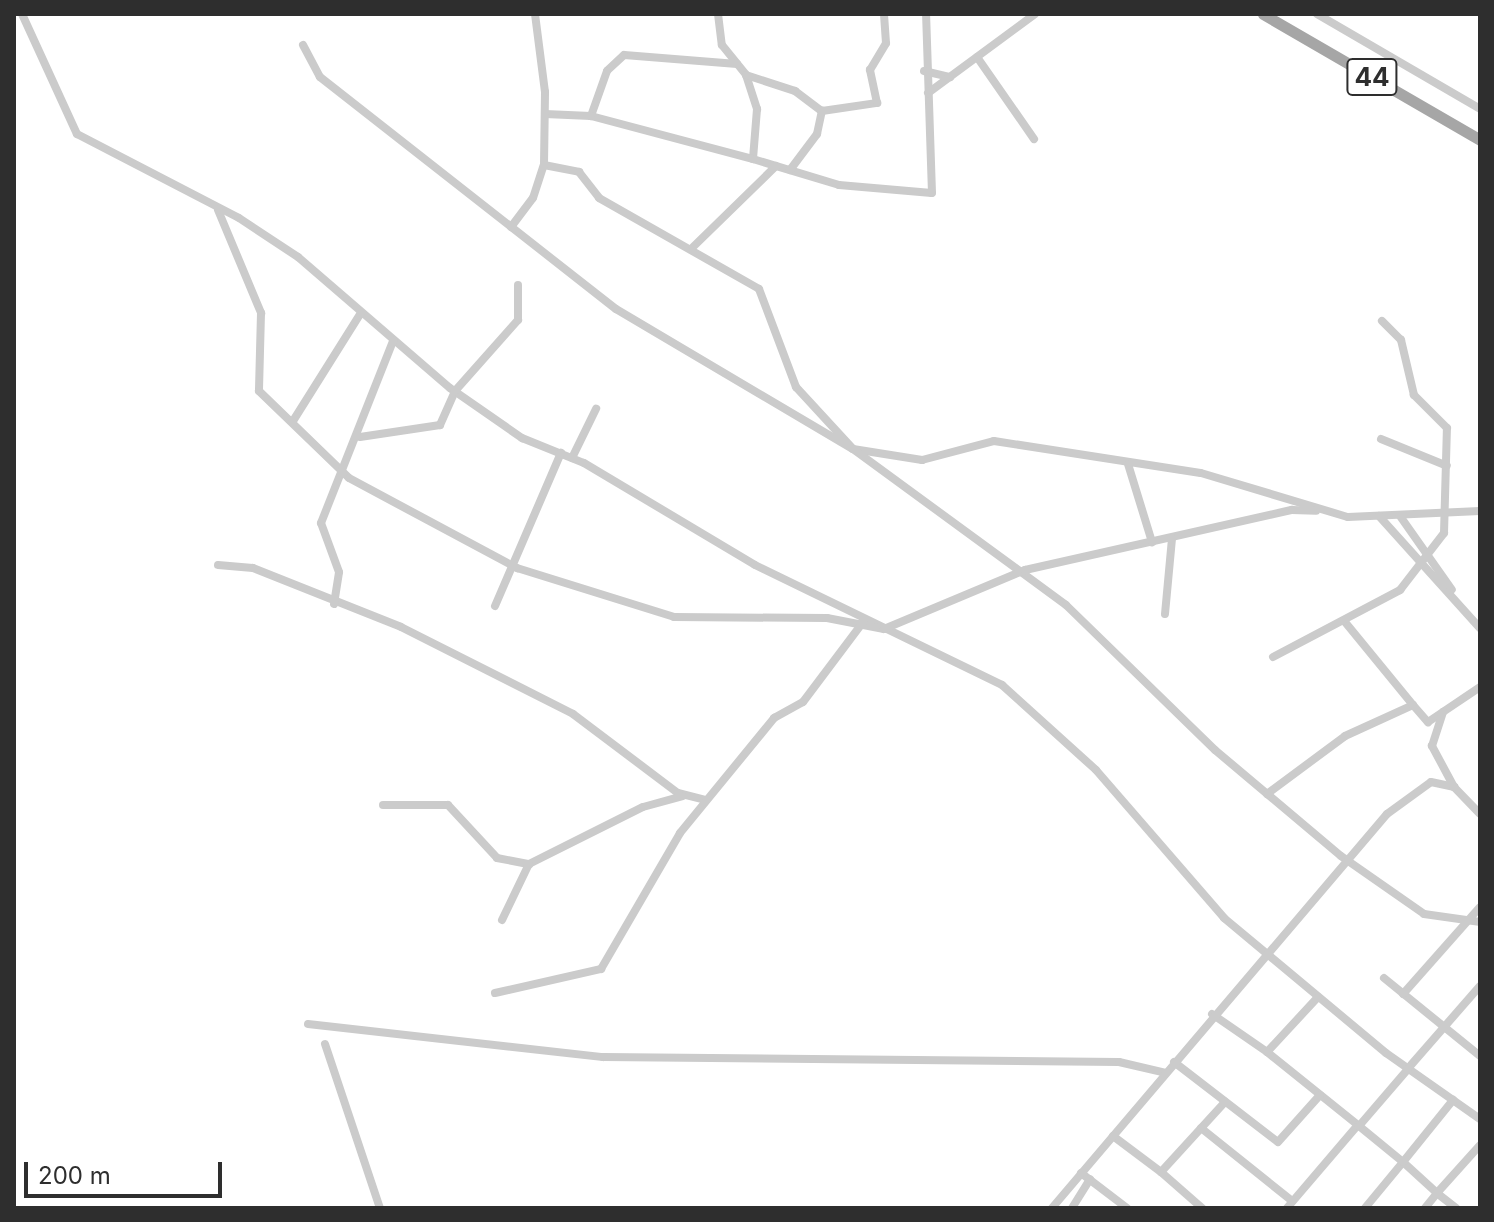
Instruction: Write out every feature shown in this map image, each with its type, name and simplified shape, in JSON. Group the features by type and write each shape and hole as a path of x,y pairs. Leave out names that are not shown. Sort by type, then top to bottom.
{"main road":[{"name":"44","path":"1263,14 1480,140"}],"street":[{"path":"22,14 77,134 298,257 393,341 455,391 522,438 572,458 755,565 863,621 1002,685 1096,770 1224,918 1318,997 1480,1119"},
{"path":"511,227 533,198 544,165 545,114 535,14"},
{"path":"718,14 722,45 746,75 757,109 753,159"},
{"path":"746,75 795,91 822,111 877,103 870,70 886,43 884,14"},
{"path":"545,114 591,116 839,185 932,193 928,93 924,71 926,14"},
{"path":"928,93 1035,14"},
{"name":"44","path":"1317,14 1480,109"},
{"path":"303,45 320,77 644,329 853,449 1025,570 1267,794 1349,862 1424,914 1476,920"},
{"path":"591,116 607,71 624,55 737,64"},
{"path":"977,57 1034,139"},
{"path":"924,71 950,77"},
{"path":"790,170 817,134 822,111"},
{"path":"544,165 579,172 599,198 693,247 759,289 796,387 853,449 922,460 994,441 1267,488 1316,511"},
{"path":"693,247 776,166"},
{"path":"218,210 261,313 259,391 345,473 517,568 674,617 863,621"},
{"path":"360,437 440,425 455,391 518,320 518,285"},
{"path":"293,421 360,314"},
{"path":"1273,657 1345,622 1400,590 1424,563 1448,513 1447,428 1414,395 1401,340 1382,321"},
{"path":"334,604 339,572 321,523 360,437 393,341"},
{"path":"572,458 596,409"},
{"path":"1381,439 1447,466"},
{"path":"495,606 517,568 534,507 561,453"},
{"path":"1128,464 1152,542"},
{"path":"884,629 1025,570 1292,510 1379,516 1480,511"},
{"path":"1379,516 1480,627"},
{"path":"1400,516 1424,563"},
{"path":"1165,614 1172,538"},
{"path":"218,565 253,568 334,604 401,627 573,714 685,796 706,800"},
{"path":"495,993 601,969 657,864 774,718 803,702 863,621"},
{"path":"1345,622 1428,722 1480,687"},
{"path":"1267,794 1345,736 1413,705"},
{"path":"1443,712 1432,746 1454,787 1480,814"},
{"path":"1072,1208 1086,1176 1113,1136 1212,1014 1349,862 1387,814 1431,782 1454,787"},
{"path":"383,805 448,805 497,858 529,864 643,807 685,796"},
{"path":"502,920 529,864"},
{"path":"1403,994 1476,920 1480,907"},
{"path":"1384,978 1480,1056"},
{"path":"1201,1128 1290,1205 1446,1029 1480,986"},
{"path":"1267,1052 1318,997"},
{"path":"1212,1014 1267,1052 1456,1208"},
{"path":"308,1024 603,1057 1119,1062 1166,1073"},
{"path":"325,1044 380,1208"},
{"path":"1174,1062 1278,1142 1320,1095"},
{"path":"1365,1208 1453,1100"},
{"path":"1161,1172 1225,1102"},
{"path":"1113,1136 1202,1208"},
{"path":"1425,1208 1480,1145"},
{"path":"1086,1176 1125,1207"},
{"path":"1052,1208 1086,1176"}]}
